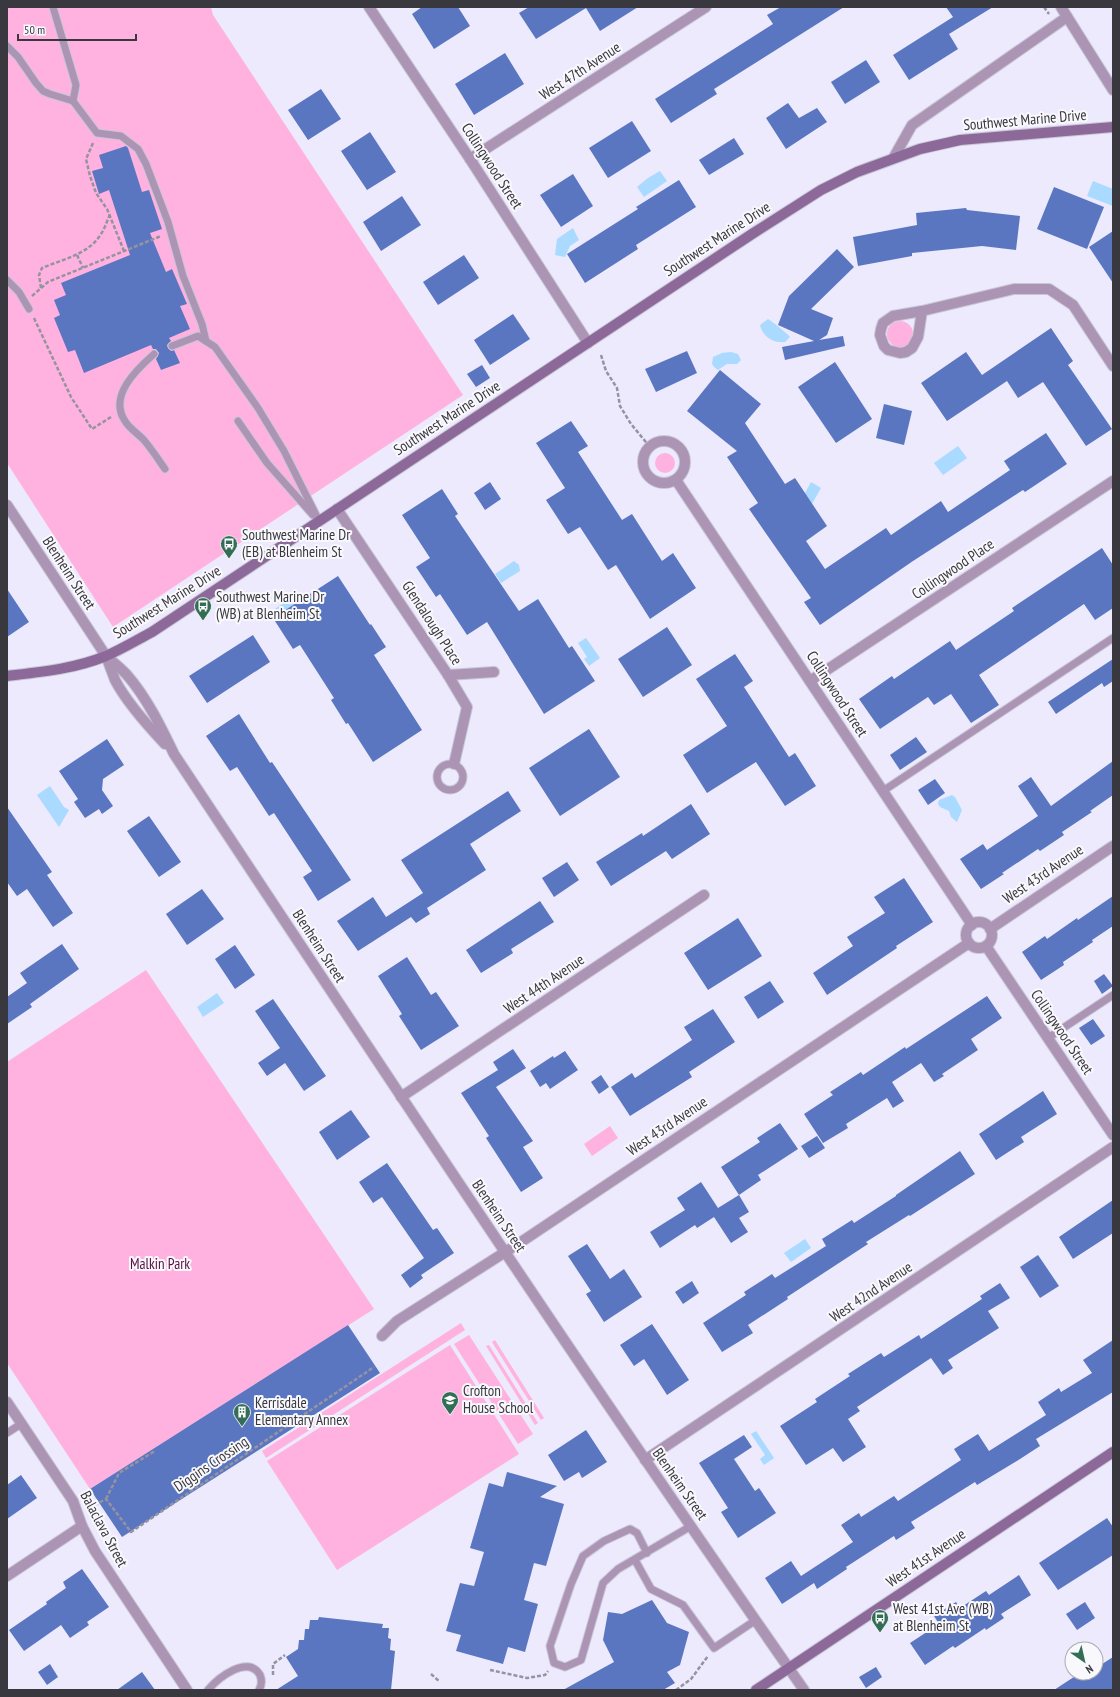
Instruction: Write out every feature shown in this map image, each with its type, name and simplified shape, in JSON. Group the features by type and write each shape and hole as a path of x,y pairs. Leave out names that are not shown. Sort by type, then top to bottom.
{"main road":[{"name":"Southwest Marine Drive","path":"7,676 54,671 81,665 106,656 152,632 821,190 857,172 894,157 920,149 960,140 1113,128"},
{"name":"West 41st Avenue","path":"756,1690 1113,1452"}],"street":[{"name":"Collingwood Street","path":"369,7 470,159 588,343"},
{"name":"West 47th Avenue","path":"470,159 706,7"},
{"path":"1060,7 1113,90"},
{"name":"Southwest Marine Drive","path":"894,157 912,125 1067,17"},
{"path":"922,311 918,337 912,348 906,352 900,353 888,350 884,346 880,335 883,323 893,316 922,311 1014,289 1049,289 1073,304 1113,366"},
{"path":"656,442 672,442 683,452 685,467 676,480 662,483 656,482 650,478 643,466 646,452 650,446 656,442"},
{"name":"Collingwood Street","path":"676,480 972,925"},
{"name":"Collingwood Place","path":"810,681 1113,481"},
{"name":"Blenheim Street","path":"7,505 106,656 115,680 128,700 174,754 505,1252 645,1460 804,1690"},
{"name":"Glendalough Place","path":"337,509 448,675 467,707 454,764"},
{"path":"448,675 494,672"},
{"name":"West 43rd Avenue","path":"990,929 1113,846"},
{"name":"West 44th Avenue","path":"401,1097 704,895"},
{"path":"982,923 990,929 992,938 986,946 977,948 969,943 967,934 972,925 982,923"},
{"name":"West 43rd Avenue","path":"382,1336 397,1321 505,1252 969,943"},
{"name":"Collingwood Street","path":"986,946 1113,1135"},
{"name":"West 42nd Avenue","path":"645,1460 1113,1148"},
{"name":"Balaclava Street","path":"7,1402 73,1501 82,1526 95,1551 187,1690"},
{"path":"7,1576 82,1526"}],"lane":[{"path":"53,7 76,85 73,101"},
{"path":"7,46 18,57 43,91 73,101 97,133 121,136 138,149 146,164 171,232 183,276 202,324 206,341"},
{"path":"7,280 19,292 29,309"},
{"path":"172,346 198,336 214,347 258,408 284,451 318,521"},
{"path":"154,354 130,378 123,391 119,408 125,421 144,440 165,469"},
{"path":"238,421 267,462 318,521"},
{"path":"883,791 1113,638"},
{"path":"1048,1038 1113,995"},
{"path":"7,1433 21,1424"},
{"path":"647,1553 637,1533 630,1529 604,1541 583,1556 571,1584 550,1646 554,1663 565,1667 581,1660 603,1582 618,1569 647,1553 691,1526"},
{"path":"635,1560 651,1589 683,1605 714,1648 756,1620"},
{"path":"208,1690 214,1683 236,1668 243,1666 256,1670 262,1682 259,1690"}],"path":[{"path":"1044,7 1049,15"},
{"path":"97,133 86,159 96,193 110,214 124,251"},
{"path":"41,288 39,275 42,268 85,251 96,242 102,233 110,214"},
{"path":"120,411 92,429 71,397 29,309 30,298 48,282 171,232"},
{"path":"77,255 83,268"},
{"path":"601,355 606,371 617,388 620,406 631,424 650,446"},
{"name":"Diggins Crossing","path":"106,1499 131,1532 374,1367"},
{"path":"89,1508 106,1499 118,1473 155,1450"},
{"path":"676,1690 692,1679 714,1648"},
{"path":"272,1678 274,1664 285,1655"},
{"path":"490,1670 527,1678 545,1675 554,1663"},
{"path":"431,1674 440,1682"}],"green space":[{"path":"7,7 211,7 213,15 463,395 113,627 7,463"},
{"path":"900,321 909,325 913,334 909,343 900,347 891,343 887,334 891,325"},
{"path":"665,453 672,456 675,463 672,470 665,473 658,470 655,463 658,456"},
{"name":"Malkin Park","path":"146,970 374,1309 90,1489 7,1363 7,1062"},
{"path":"610,1126 618,1138 592,1156 584,1144"},
{"path":"461,1323 465,1330 266,1458 262,1451"},
{"path":"469,1335 533,1434 518,1444 454,1344"},
{"path":"495,1340 544,1418 541,1420 492,1342"},
{"path":"450,1345 519,1454 337,1570 267,1461"},
{"path":"489,1345 538,1423 535,1425 486,1346"}],"water":[{"path":"660,171 667,181 644,197 637,187"},
{"path":"1093,181 1113,189 1113,206 1087,196"},
{"path":"573,228 579,240 570,246 565,257 555,255 557,239"},
{"path":"768,319 790,337 785,342 773,340 763,333 760,325"},
{"path":"731,352 738,354 741,360 737,364 727,364 718,370 715,368 712,364 713,357 722,353"},
{"path":"958,446 967,458 943,475 934,463"},
{"path":"811,482 821,488 808,511 798,506"},
{"path":"514,561 519,565 520,571 501,583 495,574"},
{"path":"297,594 306,608 282,625 272,611"},
{"path":"586,638 600,658 589,666 584,659 587,657 578,643"},
{"path":"50,786 64,807 69,810 59,827 37,795"},
{"path":"952,795 955,797 962,810 957,822 951,817 949,811 940,807 938,804 939,800"},
{"path":"217,993 224,1003 203,1017 197,1007"},
{"path":"805,1239 811,1248 791,1262 784,1253"},
{"path":"756,1431 774,1458 764,1465 760,1459 765,1455 751,1434"}],"building":[{"path":"422,7 458,7 470,26 434,49 412,14"},
{"path":"529,7 638,7 600,31 586,8 536,39 519,13"},
{"path":"781,7 844,7 714,89 717,94 671,123 655,99 773,24 767,15"},
{"path":"946,7 993,7 949,34 958,49 909,80 893,55 953,17"},
{"path":"505,53 524,84 474,115 455,84"},
{"path":"866,60 880,82 845,104 831,82"},
{"path":"321,89 341,119 308,140 288,110"},
{"path":"788,103 799,118 817,108 827,122 786,149 766,118"},
{"path":"632,121 651,151 608,178 589,148"},
{"path":"370,132 396,172 367,190 341,151"},
{"path":"734,138 744,154 709,175 699,160"},
{"path":"126,146 128,148 142,192 149,190 162,229 150,233 166,272 172,269 187,304 180,306 190,329 169,338 171,341 167,345 168,348 171,351 174,350 180,363 161,370 156,359 159,353 156,349 153,349 151,345 84,373 75,350 68,352 54,318 60,315 54,300 66,295 61,283 130,255 109,190 99,194 92,171 103,168 99,155"},
{"path":"573,174 593,206 561,227 540,195"},
{"path":"679,180 696,207 636,245 638,249 585,283 567,254 638,209 636,207"},
{"path":"1054,187 1104,207 1087,249 1037,229"},
{"path":"402,196 421,225 381,251 363,222"},
{"path":"966,208 967,210 1020,216 1016,250 982,246 912,253 912,256 858,266 853,237 917,225 916,213"},
{"path":"1113,231 1113,283 1089,247"},
{"path":"837,249 854,267 811,309 833,318 827,335 819,340 843,336 845,346 785,360 782,347 814,341 778,325 789,296"},
{"path":"464,255 479,278 438,305 423,282"},
{"path":"513,314 530,339 490,365 474,340"},
{"path":"1051,328 1073,361 1068,365 1112,429 1086,446 1043,382 1018,398 1007,381 947,421 921,383 966,352 982,375"},
{"path":"687,351 697,373 656,392 645,369"},
{"path":"835,362 872,419 836,443 798,387"},
{"path":"482,365 490,378 476,387 467,374"},
{"path":"720,370 761,404 745,423 785,484 795,478 827,526 806,541 825,569 886,528 891,535 941,501 948,512 1010,470 1004,461 1046,433 1067,464 1025,492 1023,490 913,561 820,625 804,602 811,598 749,509 758,503 727,457 737,451 687,411"},
{"path":"884,404 912,411 904,445 876,438"},
{"path":"571,421 588,446 578,452 622,520 632,514 662,561 673,553 696,588 650,619 616,565 608,570 580,527 568,534 546,500 565,488 536,443"},
{"path":"490,482 501,499 485,510 474,493"},
{"path":"442,489 458,514 455,516 519,611 538,599 569,648 572,646 595,681 544,714 487,622 467,635 440,594 436,597 416,567 430,558 402,515"},
{"path":"1102,548 1113,565 1113,608 1095,620 1084,604 979,675 999,705 971,723 951,694 934,705 928,697 880,729 859,699 892,676 894,679 950,641 956,650 1014,611 1012,608"},
{"path":"338,576 386,647 374,655 422,730 373,762 331,700 334,698 300,645 293,649 273,618"},
{"path":"7,589 29,622 7,637"},
{"path":"667,627 692,665 643,697 618,659"},
{"path":"253,635 270,662 207,703 189,676"},
{"path":"735,654 753,681 744,687 789,757 795,753 816,786 785,806 756,762 707,793 683,755 727,726 696,679"},
{"path":"1113,659 1113,681 1104,687 1102,683 1056,714 1048,702"},
{"path":"239,714 270,763 272,762 351,880 318,901 303,877 312,871 274,813 269,816 237,767 230,771 206,736"},
{"path":"589,729 620,777 560,816 529,768"},
{"path":"916,737 927,752 900,770 890,755"},
{"path":"107,739 124,765 103,779 102,790 113,806 102,814 99,809 85,818 74,802 78,799 59,771"},
{"path":"1113,761 1113,795 1090,811 1092,812 1062,832 1064,835 1040,851 1038,849 981,889 960,859 983,844 987,850 1038,816 1018,786 1031,777 1051,806"},
{"path":"935,779 945,793 928,805 918,790"},
{"path":"508,791 521,811 470,844 486,870 427,908 430,914 416,923 411,917 358,951 337,921 373,897 386,917 423,893 401,860"},
{"path":"691,804 710,834 672,859 666,851 611,886 596,862 642,833 643,836"},
{"path":"7,807 52,872 47,875 73,913 53,927 27,889 17,896 7,882"},
{"path":"149,816 181,862 159,877 127,831"},
{"path":"567,862 579,880 554,897 542,878"},
{"path":"904,878 933,922 896,946 897,948 827,995 813,973 853,946 847,937 885,913 874,897"},
{"path":"202,889 224,919 187,945 166,914"},
{"path":"1113,896 1113,926 1092,940 1093,942 1063,962 1064,965 1041,980 1022,952 1045,936 1047,939 1077,918 1078,920"},
{"path":"540,901 554,922 511,949 513,953 481,973 466,950"},
{"path":"738,918 762,956 708,990 684,953"},
{"path":"62,944 79,969 30,1004 32,1007 7,1024 7,997 27,983 20,973"},
{"path":"235,945 255,975 235,989 215,959"},
{"path":"407,957 431,995 436,992 459,1026 421,1050 399,1016 402,1014 378,976"},
{"path":"1104,974 1113,986 1102,994 1094,981"},
{"path":"770,981 784,1002 758,1019 744,997"},
{"path":"987,996 1002,1018 971,1039 978,1050 942,1074 944,1076 934,1082 921,1063 892,1082 904,1101 893,1108 887,1098 846,1124 848,1128 823,1143 804,1114 833,1095 830,1092 861,1072 863,1075"},
{"path":"273,999 326,1076 304,1091 285,1063 267,1076 258,1063 280,1048 255,1011"},
{"path":"713,1009 735,1042 689,1072 692,1077 630,1116 611,1087 632,1073 635,1078 692,1040 684,1027"},
{"path":"1093,1019 1105,1036 1091,1045 1079,1028"},
{"path":"513,1049 526,1068 496,1087 533,1141 523,1147 543,1178 521,1192 486,1138 489,1136 461,1093 498,1070 493,1062"},
{"path":"565,1051 578,1070 550,1089 546,1083 540,1087 530,1071 553,1056 554,1058"},
{"path":"601,1075 609,1087 599,1094 591,1082"},
{"path":"1043,1091 1057,1114 1021,1137 1024,1142 996,1160 979,1134"},
{"path":"351,1110 370,1137 337,1160 319,1132"},
{"path":"780,1123 798,1149 758,1175 761,1180 739,1195 721,1167 760,1142 757,1138"},
{"path":"817,1136 825,1148 809,1158 801,1146"},
{"path":"960,1151 975,1174 910,1216 909,1215 866,1242 868,1244 787,1297 788,1299 748,1325 753,1333 722,1352 703,1323 746,1295 744,1292 772,1274 775,1278 826,1246 822,1239 852,1220 854,1223 896,1196"},
{"path":"387,1163 433,1230 437,1228 454,1253 421,1275 423,1278 410,1288 401,1275 424,1258 382,1197 373,1203 359,1182"},
{"path":"701,1182 718,1208 739,1195 749,1212 739,1218 748,1232 731,1243 714,1217 697,1228 695,1225 660,1248 650,1232 685,1210 677,1198"},
{"path":"1113,1200 1113,1233 1073,1259 1059,1237"},
{"path":"587,1244 610,1279 624,1269 642,1297 604,1322 586,1294 591,1291 568,1256"},
{"path":"1038,1255 1059,1286 1040,1298 1020,1267"},
{"path":"692,1281 699,1293 683,1304 675,1292"},
{"path":"1000,1283 1010,1298 988,1311 999,1328 948,1360 953,1368 943,1375 931,1358 857,1407 860,1411 848,1419 866,1447 843,1462 833,1448 806,1465 780,1426 817,1402 815,1399 850,1376 848,1374 881,1353 884,1357 919,1335 921,1339 982,1299 980,1296"},
{"path":"652,1324 689,1380 667,1395 644,1359 634,1366 620,1345"},
{"name":"Kerrisdale Elementary Annex","path":"348,1325 380,1373 122,1537 90,1489"},
{"path":"1113,1340 1113,1392 1036,1439 1040,1446 1020,1459 977,1485 975,1482 911,1522 915,1528 896,1540 894,1536 846,1567 847,1569 817,1589 814,1583 782,1604 765,1578 791,1561 801,1576 853,1542 841,1525 859,1513 861,1517 894,1496 898,1501 961,1460 954,1449 978,1434 989,1451 1046,1415 1038,1402 1059,1388 1061,1392 1092,1373 1083,1360"},
{"path":"586,1430 607,1462 582,1478 579,1472 564,1481 548,1455"},
{"path":"744,1435 752,1447 734,1459 755,1491 759,1488 776,1513 738,1538 721,1512 728,1508 699,1463"},
{"path":"507,1472 557,1486 540,1497 564,1504 546,1566 534,1563 524,1600 538,1604 525,1652 508,1647 503,1664 456,1651 461,1635 446,1631 460,1583 474,1586 484,1552 470,1548 489,1483 503,1487"},
{"path":"21,1475 37,1498 7,1519 7,1485"},
{"path":"1107,1518 1113,1527 1113,1555 1058,1590 1039,1563"},
{"path":"82,1569 109,1607 87,1622 89,1625 70,1638 61,1625 24,1651 9,1630 47,1604 46,1602 66,1588 63,1582"},
{"path":"1019,1575 1031,1595 1001,1614 1004,1618 986,1630 985,1628 955,1648 953,1646 925,1665 910,1643 939,1624 934,1616 956,1602 960,1608 986,1591 989,1595"},
{"path":"652,1600 667,1623 689,1632 680,1665 667,1672 675,1683 663,1690 563,1690 614,1662 603,1640 608,1612 622,1614"},
{"path":"1085,1602 1095,1618 1077,1630 1066,1614"},
{"path":"319,1617 383,1624 382,1628 389,1628 388,1638 391,1639 390,1650 395,1651 391,1690 276,1690 298,1676 286,1657 298,1649 299,1640 304,1640 305,1629 309,1629 310,1620 318,1620"},
{"path":"1113,1657 1113,1690 1054,1690 1068,1681 1104,1681 1104,1663"},
{"path":"50,1664 58,1677 47,1685 38,1672"},
{"path":"876,1667 882,1677 866,1688 859,1677"},
{"path":"142,1672 155,1690 117,1690"}],"place":[{"name":"Southwest Marine Dr (EB) at Blenheim St","path":"229,559"},
{"name":"Southwest Marine Dr (WB) at Blenheim St","path":"203,621"},
{"name":"Crofton House School","path":"450,1415"},
{"name":"Kerrisdale Elementary Annex","path":"242,1427"},
{"name":"West 41st Ave (WB) at Blenheim St","path":"880,1633"}]}
